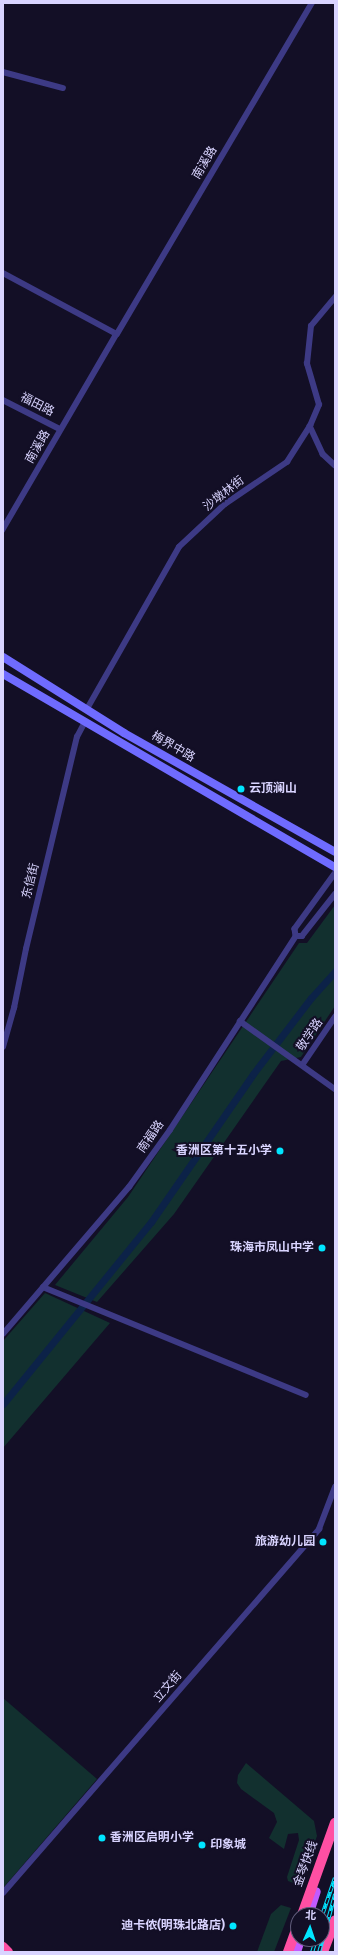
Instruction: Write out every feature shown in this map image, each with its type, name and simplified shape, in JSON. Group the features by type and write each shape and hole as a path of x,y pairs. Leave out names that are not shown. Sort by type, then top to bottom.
{"highway":[{"name":"金琴快线","path":"305,1907 335,1823"},
{"path":"323,1952 335,1920"},
{"path":"3,1948 8,1952"}],"main road":[{"name":"梅界中路","path":"3,657 124,733 335,852"},
{"name":"梅界中路","path":"3,674 335,867"},
{"path":"311,1907 335,1837"}],"street":[{"name":"南溪路","path":"3,530 60,430 312,3"},
{"path":"3,72 63,88"},
{"path":"3,273 117,334"},
{"name":"沙墩林街","path":"87,709 179,547 225,504 287,462 310,426 319,405 307,364 311,326 335,297"},
{"name":"福田路","path":"3,400 60,430"},
{"path":"310,426 323,454 335,465"},
{"name":"东信街","path":"3,1047 14,1008 26,949 77,737 85,722"},
{"path":"335,874 295,929 296,936 302,936 335,894"},
{"name":"南福路","path":"3,1334 129,1187 170,1130 296,936"},
{"name":"敬学路","path":"303,1064 335,1017"},
{"path":"240,1021 303,1064 335,1089"},
{"path":"43,1287 306,1395"},
{"name":"立文街","path":"3,1893 319,1528 335,1487"}],"green space":[{"path":"335,905 335,1006 301,1057 281,1061 174,1214 97,1302 55,1285 128,1197 299,943 307,943"},
{"path":"45,1293 110,1323 3,1448 3,1341"},
{"path":"3,1698 97,1779 3,1888"},
{"path":"246,1763 314,1821 317,1836 299,1885 288,1881 287,1877 299,1840 298,1833 288,1834 284,1849 269,1838 277,1822 274,1813 241,1789 237,1783 238,1775"},
{"path":"281,1905 290,1908 274,1952 257,1952 271,1914"}],"waterway":[{"path":"3,1404 151,1222 253,1074 311,998 335,971"}],"railway":[{"path":"325,1907 335,1878"},
{"path":"319,1952 335,1894"},
{"path":"312,1952 314,1947"}],"place":[{"name":"云顶澜山","path":"241,789"},
{"name":"香洲区第十五小学","path":"280,1151"},
{"name":"珠海市凤山中学","path":"322,1248"},
{"name":"旅游幼儿园","path":"323,1542"},
{"name":"香洲区启明小学","path":"102,1838"},
{"name":"印象城","path":"202,1845"},
{"name":"迪卡侬(明珠北路店)","path":"233,1926"}]}
